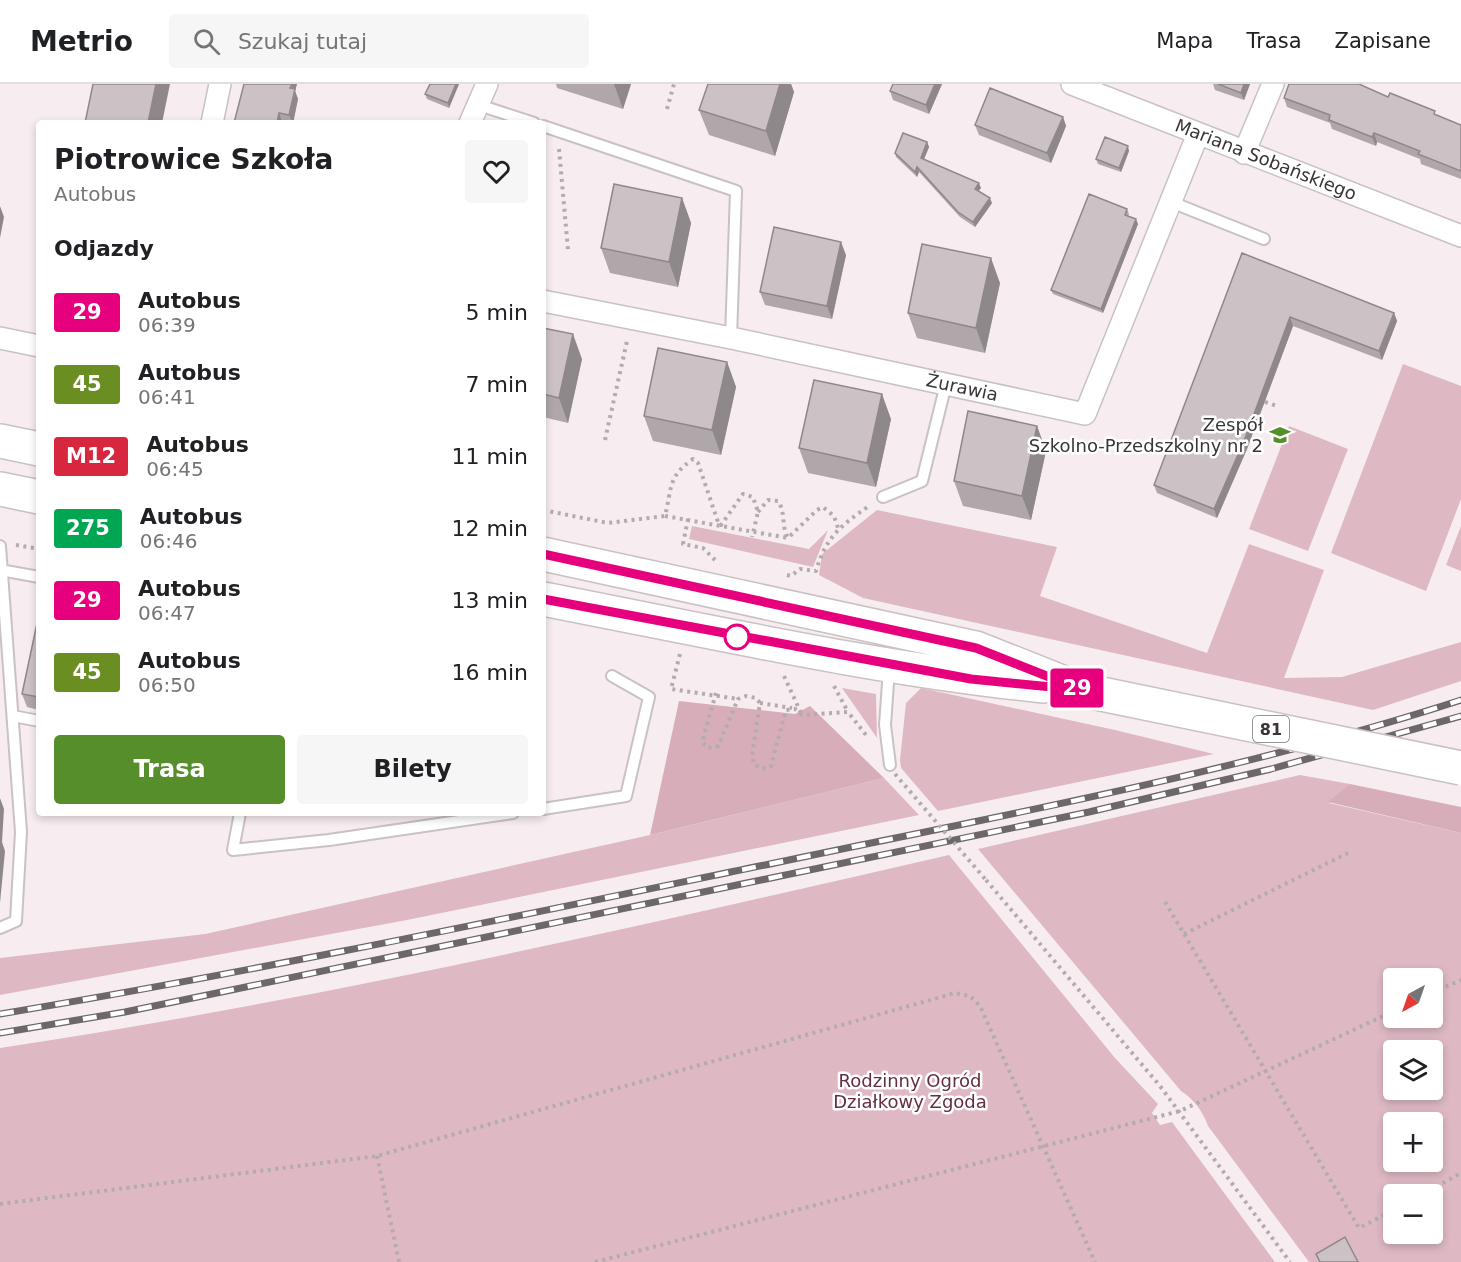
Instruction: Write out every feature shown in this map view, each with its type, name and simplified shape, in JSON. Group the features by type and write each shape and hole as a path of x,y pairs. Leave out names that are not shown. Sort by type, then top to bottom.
{"main road":[{"path":"0,441 36,448"},
{"path":"0,489 36,496"},
{"name":"81","path":"546,555 976,648 1082,690"},
{"name":"81","path":"546,600 971,679 1082,690 1461,768"}],"street":[{"path":"213,120 220,84"},
{"path":"475,114 487,84"},
{"name":"Mariana Sobańskiego","path":"1072,84 1461,236"},
{"path":"1244,153 1273,84"},
{"name":"Żurawia","path":"546,302 731,338 1085,414 1198,134"},
{"path":"0,338 36,345"}],"lane":[{"path":"475,114 514,120"},
{"path":"546,127 736,191 731,338"},
{"path":"1171,202 1264,239"},
{"path":"883,497 922,481 946,384"},
{"path":"0,546 21,832 16,921 0,928"},
{"path":"1,570 36,577"},
{"path":"890,665 885,724 892,769"},
{"path":"546,808 626,796 649,697 612,676"},
{"path":"13,716 36,720"},
{"path":"239,816 233,850 329,840 493,816"}],"path":[{"path":"667,109 674,84"},
{"path":"558,131 568,250"},
{"path":"605,440 632,318"},
{"path":"1265,402 1277,406"},
{"path":"665,516 668,492 674,476 693,459 698,463 718,525"},
{"path":"718,525 721,525 743,494 753,497 758,512"},
{"path":"780,574 791,576 800,569 816,571 822,551 838,528 883,497"},
{"path":"752,535 758,512 762,504 768,500 778,501 782,506 785,534 788,538"},
{"path":"546,511 608,523 665,516 718,525 752,535 788,538 823,507 834,516 838,528"},
{"path":"688,519 683,544 703,548 715,560 726,562"},
{"path":"680,654 671,689 738,699 746,696 756,698 760,703 795,709 802,715 848,712 892,769 1180,1112 1290,1262"},
{"path":"783,672 802,715"},
{"path":"716,694 702,742 708,748 718,746 722,740 738,699"},
{"path":"760,703 752,755 754,764 762,769 771,766 786,710 795,709"},
{"path":"1184,934 1352,851"},
{"path":"1165,902 1264,1072 1359,1228 1383,1216"},
{"path":"1443,988 1461,980"},
{"path":"0,1204 377,1156 956,993 970,996 980,1006 1095,1262"},
{"path":"595,1262 1180,1112 1383,1016"},
{"path":"377,1156 399,1262"},
{"path":"1441,1184 1461,1173"}],"green space":[{"path":"1403,364 1461,386 1461,499 1426,591 1331,553"},
{"path":"1289,426 1348,449 1308,551 1249,529"},
{"path":"877,510 1057,547 1040,596 1207,653 1249,544 1324,570 1284,678 1342,677 1461,642 1461,681 1373,710 863,598 819,575 822,554"},
{"path":"692,526 809,549 828,530 813,567 689,539"},
{"path":"1461,526 1461,571 1446,565"},
{"path":"842,688 876,694 877,738"},
{"path":"921,688 1214,754 938,811 901,768 906,703"},
{"path":"1300,775 1350,784 1329,803 1461,833 1461,1262 1309,1262 1208,1126 1198,1106 1181,1091 978,849"},
{"path":"884,778 919,815 407,920 0,995 0,958 205,934 650,835"},
{"name":"Rodzinny Ogród Działkowy Zgoda","path":"949,855 1115,1058 1158,1104 1152,1113 1160,1125 1172,1122 1275,1262 0,1262 0,1048 239,1008 358,985 595,935"}],"shaded area":[{"path":"679,701 795,714 810,706 884,778 650,835"},
{"path":"1350,784 1461,807 1461,833 1328,802"}],"building":[{"path":"93,84 156,84 149,120 86,120"},
{"path":"244,84 292,84 290,88 295,89 289,115 279,113 278,120 235,120"},
{"path":"430,84 456,84 448,103 425,94"},
{"path":"708,84 780,84 766,131 699,110"},
{"path":"893,84 935,84 926,105 890,91"},
{"path":"1218,84 1244,84 1241,93"},
{"path":"1289,84 1359,84 1388,97 1390,93 1435,111 1434,114 1461,125 1461,171 1418,154 1420,151 1374,133 1372,137 1329,120 1330,115 1284,98"},
{"path":"990,88 1063,117 1047,153 975,125"},
{"path":"903,133 927,142 921,158 979,183 975,189 990,198 973,222 958,212 917,167 915,172 895,153"},
{"path":"1105,137 1128,146 1119,168 1096,159"},
{"path":"614,184 682,198 669,262 601,248"},
{"path":"1089,194 1127,209 1125,215 1136,219 1101,309 1051,290"},
{"path":"774,227 841,242 827,306 760,292"},
{"path":"922,244 991,258 976,328 908,313"},
{"path":"1242,253 1394,313 1379,351 1290,317 1244,441 1214,509 1154,485"},
{"path":"546,329 573,334 559,398 546,395"},
{"path":"658,348 727,362 712,430 644,416"},
{"path":"814,380 882,394 867,463 799,448"},
{"path":"968,411 1037,426 1022,496 954,481"},
{"path":"36,628 36,696 22,694"},
{"path":"1345,1237 1358,1262 1320,1262 1316,1254"}],"railway":[{"path":"0,1014 395,941 1127,789 1295,748 1461,700"},
{"path":"0,1033 125,1012 1089,812 1271,769 1461,716"}],"bus line":[{"name":"29","path":"546,555 747,599 828,614 976,648 1082,690 971,679 546,600"}],"place":[{"name":"Zespół Szkolno-Przedszkolny nr 2","path":"1280,435"}]}
